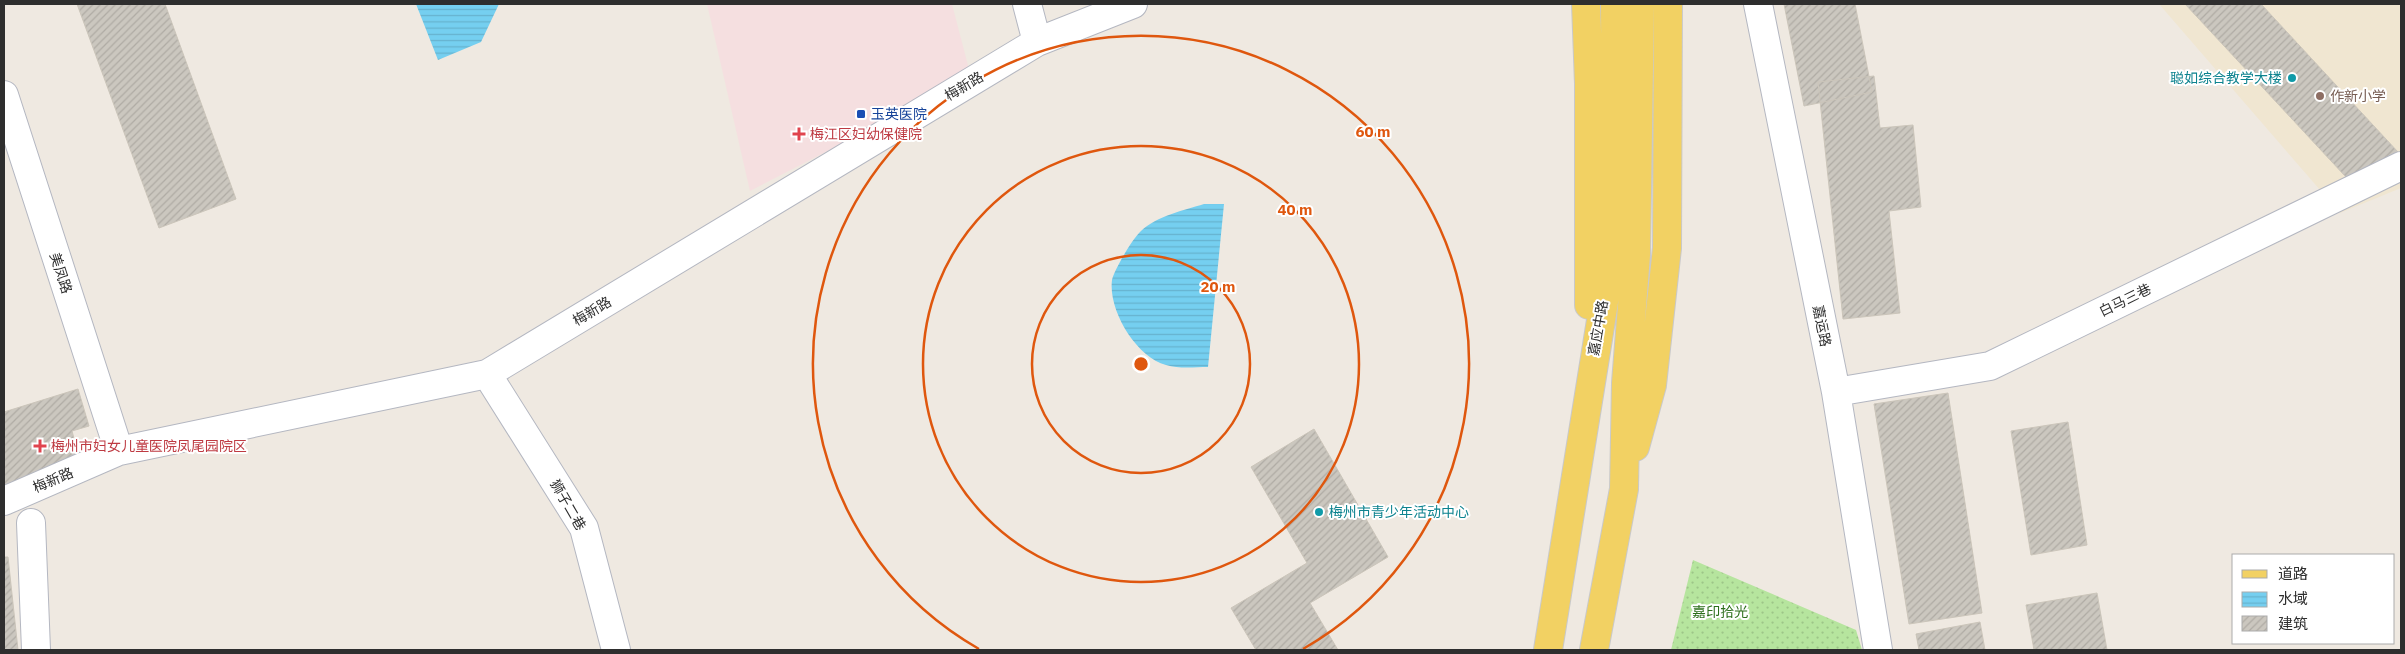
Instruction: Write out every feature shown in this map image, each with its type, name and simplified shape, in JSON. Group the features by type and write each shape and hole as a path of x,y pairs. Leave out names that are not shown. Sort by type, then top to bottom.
{"main road":[{"path":"1586,4 1589,84 1590,382"},
{"name":"嘉应中路","path":"1548,650 1616,227 1615,4"},
{"path":"1624,489 1626,383 1636,255 1640,4"},
{"path":"1594,650 1624,489 1652,385 1667,248 1668,4"}],"street":[{"path":"1027,4 1037,42"},
{"name":"梅新路","path":"4,500 119,451 487,374 1037,42 1133,4"},
{"name":"嘉运路","path":"1758,4 1836,392 1878,650"},
{"name":"美凤路","path":"4,94 119,451"},
{"name":"白马三巷","path":"1836,392 1990,366 2401,166"},
{"name":"狮子二巷","path":"487,374 584,528 616,650"},
{"path":"31,523 36,650"}],"shaded area":[{"name":"梅江区妇幼保健院","path":"707,4 952,4 971,77 750,191"},
{"name":"作新小学","path":"2159,4 2401,4 2401,188 2340,213"}],"green space":[{"name":"嘉印拾光","path":"1693,560 1856,630 1862,650 1671,650"}],"water":[{"path":"416,4 499,4 481,42 438,60"},
{"path":"1204,204 1224,204 1208,367 1166,365 1144,353 1126,331 1115,305 1112,280 1116,269 1133,240 1147,226 1163,217"}],"building":[{"path":"77,4 165,4 236,199 159,228"},
{"path":"1784,4 1855,4 1872,92 1804,106"},
{"name":"聪如综合教学大楼","path":"2185,4 2261,4 2398,152 2358,190"},
{"path":"1874,76 1880,128 1913,125 1921,207 1889,211 1900,313 1843,319 1818,82"},
{"name":"梅州市妇女儿童医院凤尾园院区","path":"78,389 89,426 72,431 80,461 4,485 4,412"},
{"path":"1948,393 1982,613 1909,624 1874,404"},
{"path":"2068,422 2087,545 2031,555 2011,431"},
{"name":"梅州市青少年活动中心","path":"1314,429 1388,557 1310,603 1338,650 1256,650 1231,608 1307,563 1251,467"},
{"path":"4,557 8,557 18,650 4,650"},
{"path":"2097,593 2107,650 2034,650 2026,605"},
{"path":"1980,622 1985,650 1919,650 1916,634"}],"place":[{"name":"聪如综合教学大楼","path":"2292,78"},
{"name":"作新小学","path":"2320,96"},
{"name":"玉英医院","path":"861,114"},
{"name":"梅江区妇幼保健院","path":"799,134"},
{"name":"梅州市妇女儿童医院凤尾园院区","path":"40,446"},
{"name":"梅州市青少年活动中心","path":"1319,512"}]}
